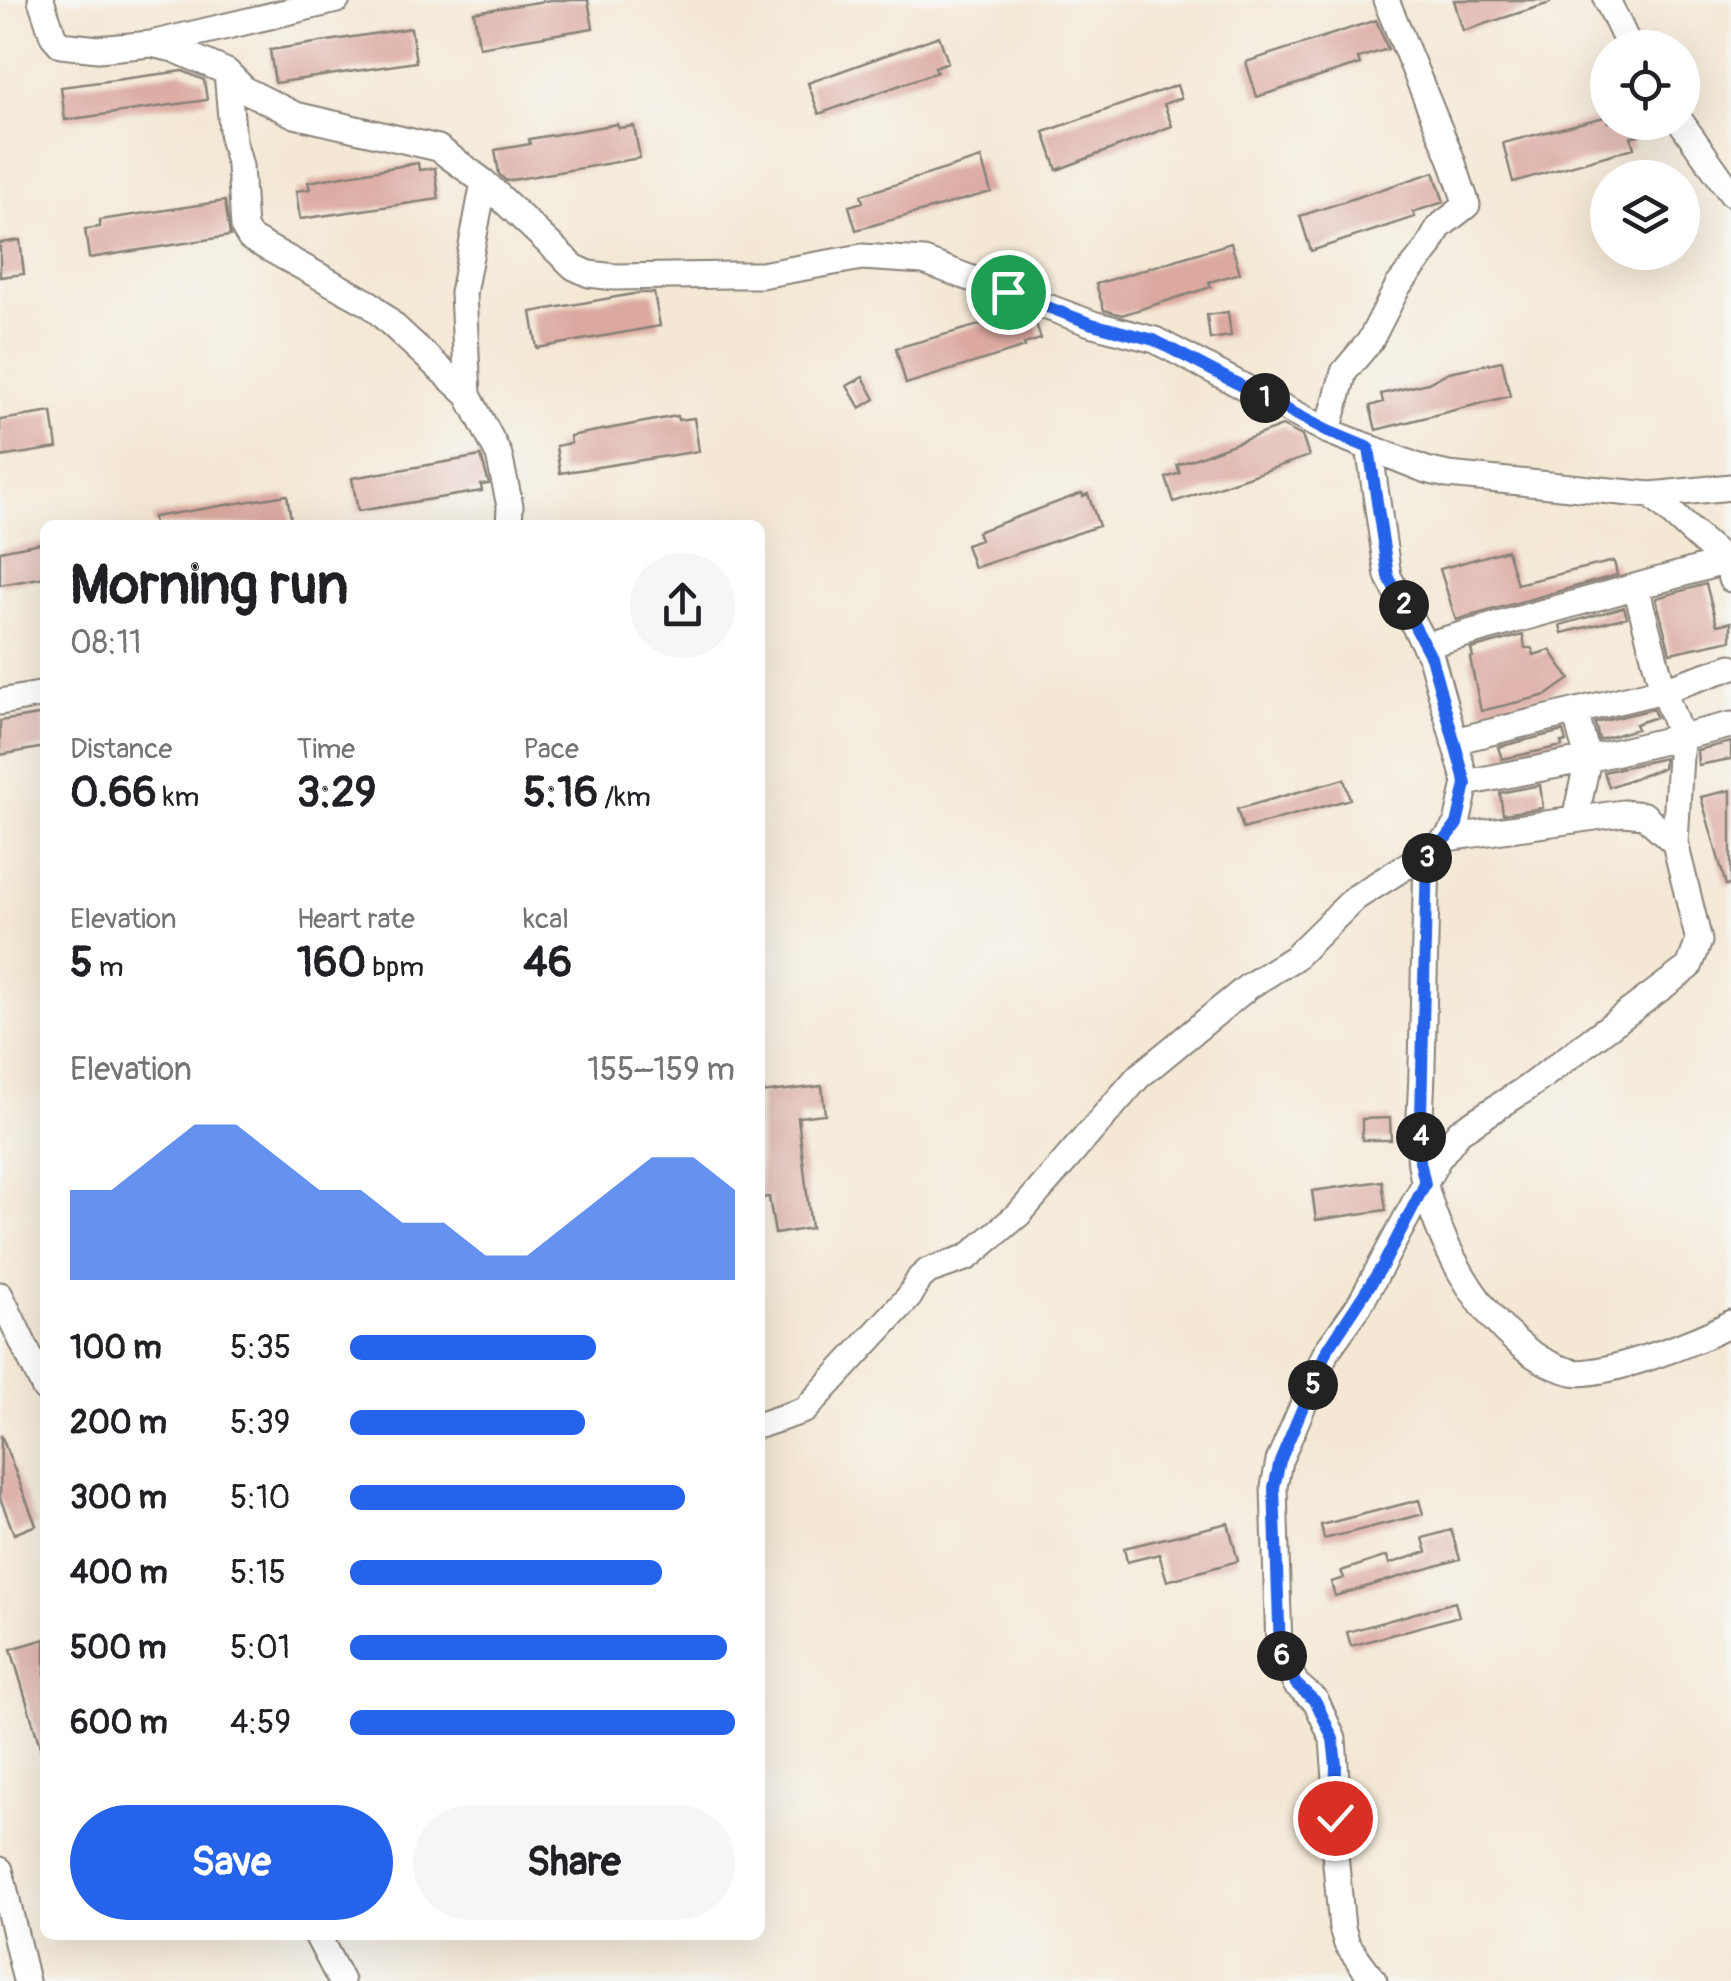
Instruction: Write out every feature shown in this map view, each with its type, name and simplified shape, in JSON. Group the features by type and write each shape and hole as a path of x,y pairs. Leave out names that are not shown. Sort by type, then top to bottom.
{"street":[{"path":"41,0 53,36 61,45 98,49 151,44 337,0"},
{"path":"1328,431 1344,372 1370,342 1398,286 1439,227 1466,205 1451,158 1386,0"},
{"path":"1607,0 1621,30"},
{"path":"151,44 174,49 226,72 246,90 294,115 438,148 484,182 574,267 589,274 761,275 862,257 924,260 1092,324 1154,340 1328,431 1448,476 1650,495 1731,487"},
{"path":"226,72 233,141 240,166 244,228 250,238 370,304 468,395 500,454 509,520"},
{"path":"1694,140 1731,193"},
{"path":"468,395 463,293 484,182"},
{"path":"765,1423 805,1410 910,1297 920,1278 968,1257 1019,1214 1138,1077 1250,986 1294,958 1356,898 1437,845 1457,824 1466,784 1426,645 1388,576 1369,448"},
{"path":"1692,529 1702,490"},
{"path":"1650,495 1730,566"},
{"path":"1426,645 1636,587 1730,566"},
{"path":"1374,1981 1346,1944 1342,1928 1334,1843 1337,1792 1333,1739 1316,1702 1296,1684 1280,1650 1274,1487 1280,1461 1326,1352 1383,1265 1425,1184 1458,1132 1527,1088 1689,968 1695,958 1698,941 1675,843 1680,738 1636,587"},
{"path":"1454,740 1663,690 1731,667"},
{"path":"0,702 40,695"},
{"path":"1575,712 1588,759 1575,820"},
{"path":"1466,784 1731,725"},
{"path":"1437,845 1623,813 1644,814 1675,843"},
{"path":"1437,845 1420,1161 1438,1225 1475,1296 1523,1346 1574,1372 1598,1371 1633,1362 1731,1324"},
{"path":"0,1295 40,1379"},
{"path":"0,1870 26,1981"},
{"path":"320,1940 341,1981"}],"building":[{"path":"551,0 588,0 593,28 479,47 474,12"},
{"path":"1454,0 1550,0 1550,3 1463,31"},
{"path":"1376,20 1388,49 1358,58 1360,64 1257,97 1246,62"},
{"path":"411,28 416,62 275,83 270,50"},
{"path":"939,36 948,62 935,67 937,72 819,114 808,83"},
{"path":"183,71 204,80 207,100 65,120 61,87"},
{"path":"1177,85 1181,98 1164,104 1172,126 1057,170 1044,132"},
{"path":"1590,121 1590,140 1632,140 1634,148 1513,182 1503,143"},
{"path":"617,124 618,128 634,126 640,158 506,181 499,174 495,150 530,144 529,139"},
{"path":"981,158 991,192 856,230 849,206 863,202 861,195"},
{"path":"418,163 419,170 435,168 439,199 300,219 296,191 310,189 308,182"},
{"path":"1434,172 1444,202 1413,212 1415,217 1311,251 1300,216"},
{"path":"225,201 230,236 89,258 85,229 100,227 100,220"},
{"path":"20,240 24,274 0,277 0,243"},
{"path":"1231,243 1240,273 1209,282 1211,287 1122,315 1104,310 1096,284"},
{"path":"654,293 660,326 537,348 531,312"},
{"path":"1228,312 1231,336 1210,339 1207,315"},
{"path":"1019,314 1035,320 1041,339 906,384 896,348"},
{"path":"1502,361 1510,396 1376,430 1370,406 1383,402 1381,394 1428,383 1449,372"},
{"path":"863,377 875,399 860,408 847,386"},
{"path":"52,412 57,448 0,457 0,420"},
{"path":"677,416 678,420 694,418 699,451 560,473 556,446 571,443 570,436"},
{"path":"1282,426 1302,436 1309,456 1174,502 1166,478 1180,473 1177,465"},
{"path":"481,456 489,484 481,485 482,491 358,511 352,478"},
{"path":"1088,494 1099,526 974,568 966,545 980,540 977,532"},
{"path":"287,495 291,520 153,520 153,517"},
{"path":"40,543 40,578 0,585 0,551"},
{"path":"1507,550 1517,584 1614,561 1617,575 1456,620 1440,569"},
{"path":"1706,584 1717,625 1731,622 1731,640 1670,653 1656,598"},
{"path":"1624,607 1627,617 1562,633 1560,625"},
{"path":"1523,635 1525,648 1532,648 1534,655 1550,650 1570,679 1547,695 1481,711 1471,649"},
{"path":"1653,709 1656,717 1635,724 1637,729 1599,740 1595,723"},
{"path":"40,715 40,748 0,755 0,721"},
{"path":"1563,731 1566,742 1561,742 1562,746 1502,759 1498,747"},
{"path":"1731,742 1731,759 1698,765 1697,750"},
{"path":"1664,758 1663,768 1609,787 1604,772"},
{"path":"1344,779 1350,799 1243,829 1237,809"},
{"path":"1540,785 1543,808 1503,814 1500,793"},
{"path":"1731,790 1731,885 1726,885 1701,797"},
{"path":"822,1086 825,1114 798,1117 811,1228 775,1234 769,1197 765,1197 765,1092"},
{"path":"1390,1118 1391,1140 1362,1140 1362,1119"},
{"path":"1382,1181 1386,1210 1316,1220 1312,1191"},
{"path":"1,1435 36,1525 14,1534 0,1498"},
{"path":"1419,1500 1423,1514 1324,1539 1321,1525"},
{"path":"1228,1523 1238,1561 1167,1581 1159,1554 1127,1562 1124,1548"},
{"path":"1451,1530 1460,1559 1335,1596 1331,1582 1344,1578 1341,1571 1387,1556 1389,1564 1427,1552 1423,1538"},
{"path":"1455,1602 1459,1616 1351,1646 1347,1632"},
{"path":"40,1640 40,1747 11,1649"}],"route":[{"path":"1008,292 1092,324 1154,340 1328,431 1369,448 1388,576 1431,657 1466,784 1457,824 1447,838 1427,852 1420,1161 1425,1184 1359,1306 1326,1352 1280,1461 1274,1487 1280,1650 1296,1684 1316,1702 1325,1717 1333,1739 1335,1818"}]}
